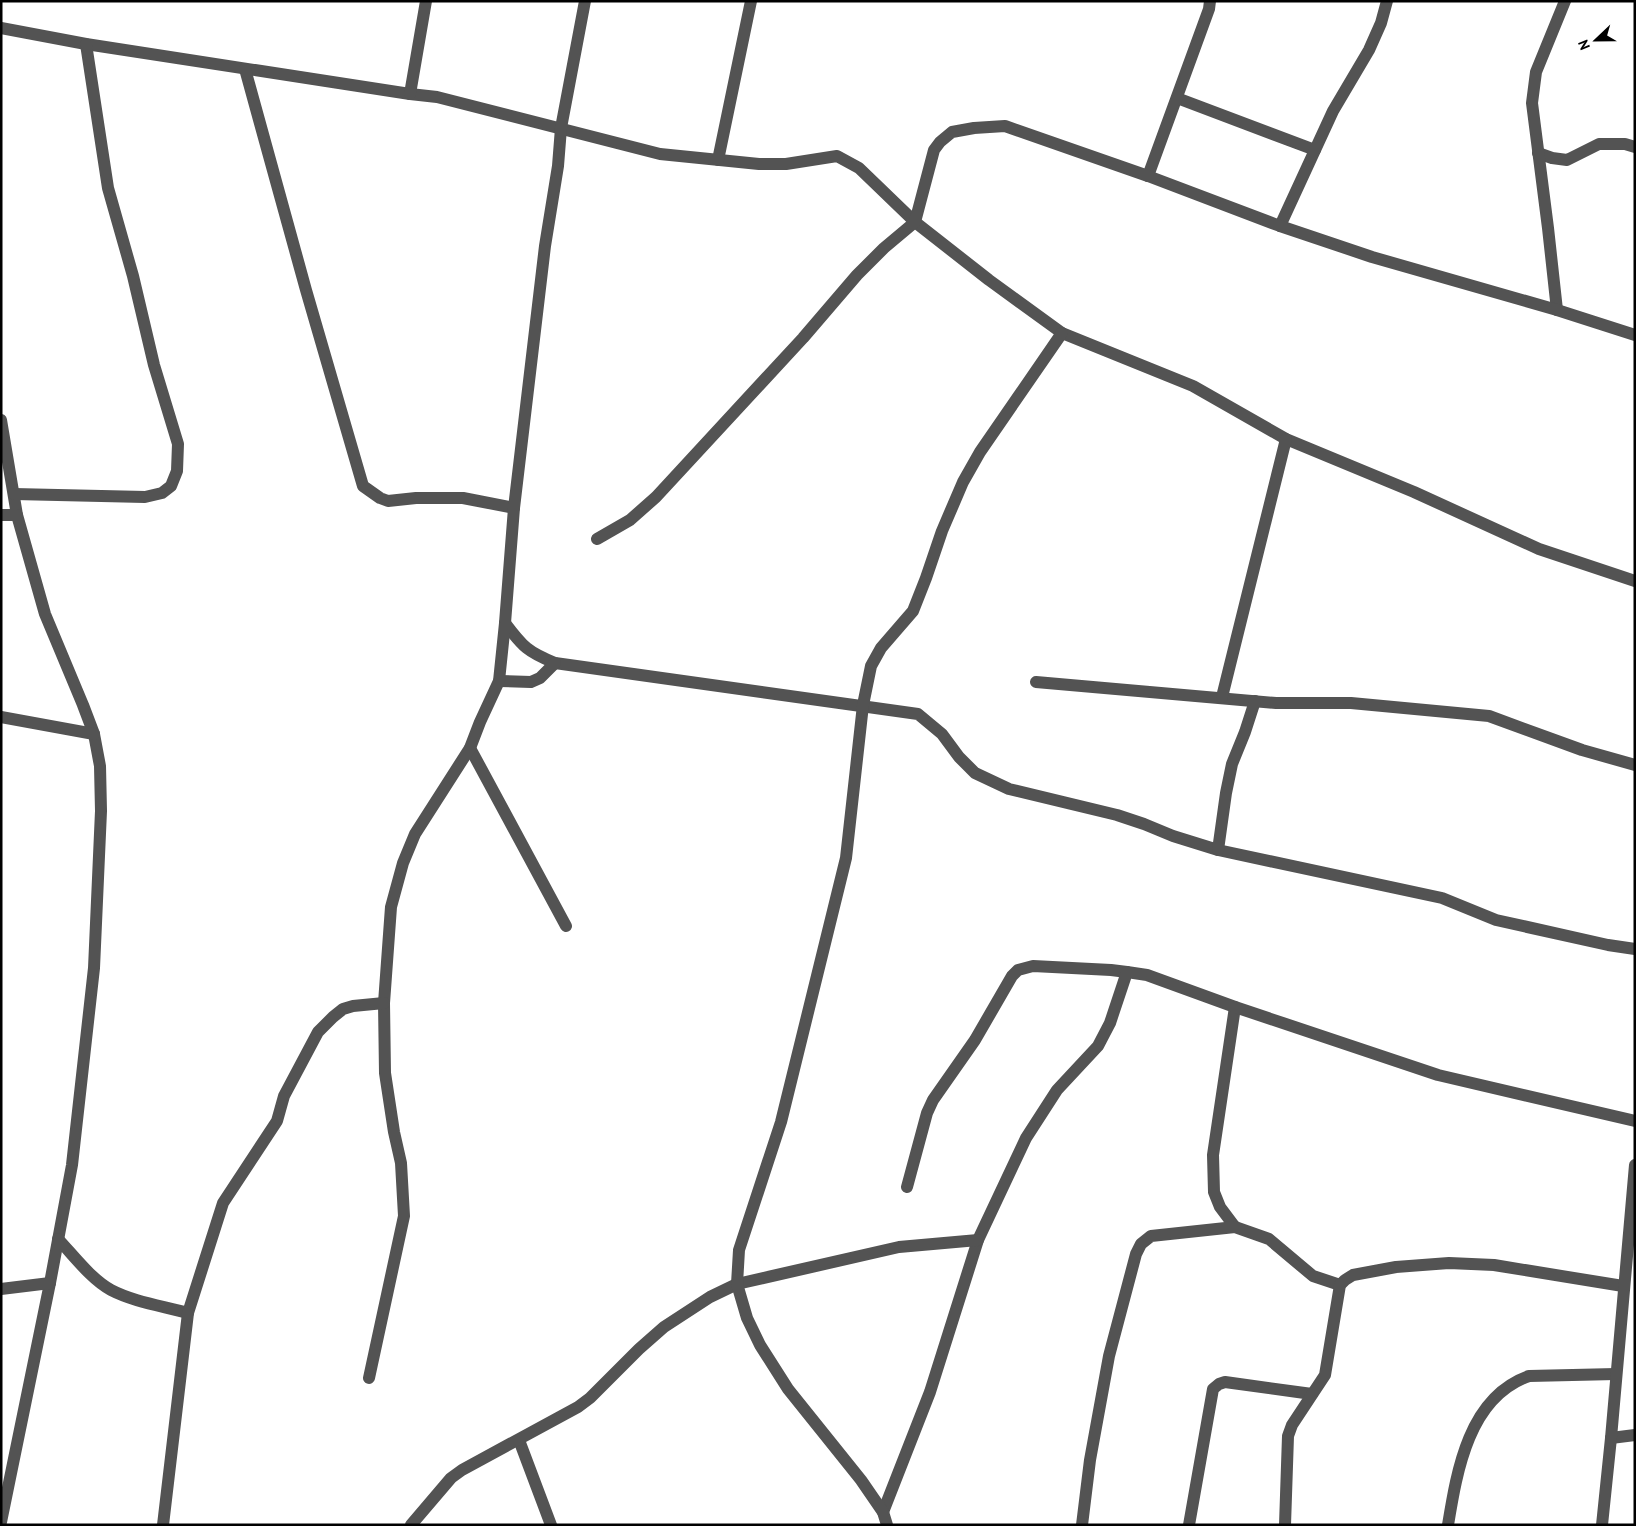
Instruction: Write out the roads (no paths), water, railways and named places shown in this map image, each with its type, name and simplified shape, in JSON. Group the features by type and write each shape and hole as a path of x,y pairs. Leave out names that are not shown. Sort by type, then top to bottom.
{"street":[{"path":"410,94 426,1"},
{"path":"369,1378 404,1216 401,1162 394,1132 385,1073 384,1003 391,907 403,864 415,834 470,748 499,681 514,508 545,246 558,166 561,128 585,1"},
{"path":"718,160 751,1"},
{"path":"1148,176 1210,1"},
{"path":"1280,226 1333,111 1369,50 1381,23 1387,1"},
{"path":"1557,310 1532,103 1536,72 1565,1"},
{"path":"1,28 86,44 437,97 660,154 759,164 786,164 837,156 859,168 915,222 1062,333 1193,386 1286,439 1414,492 1539,549 1635,580"},
{"path":"14,494 145,497 162,493 171,486 177,471 178,444 154,365 133,276 108,188 86,44"},
{"path":"245,69 363,486 380,498 388,501 416,498 464,498 514,508"},
{"path":"1177,98 1315,150"},
{"path":"597,539 630,520 656,497 803,338 857,274 915,222 934,150 952,132 1005,126 1148,176 1280,226 1372,257 1557,310 1635,335"},
{"path":"1538,152 1552,158 1567,160 1599,144 1625,144 1635,147"},
{"path":"887,1525 882,1512 861,1480 813,1421 774,1368 760,1345 747,1318 736,1284 739,1250 781,1122 846,858 863,705 870,666 880,648 913,611 942,531 963,482 980,452 1062,333"},
{"path":"1,420 17,515 45,614 94,734 100,766 101,811 94,968 72,1164 50,1283 1,1522"},
{"path":"1222,697 1286,439"},
{"path":"1,516 17,515"},
{"path":"505,623 526,648 534,654 555,663 658,679 863,705 918,714 942,734 959,757 975,773 1009,789 1117,815 1173,836 1218,850 1442,898 1496,920 1608,945 1635,949"},
{"path":"499,681 531,682 540,678 555,663"},
{"path":"1036,682 1276,703 1352,703 1489,716 1582,750 1635,764"},
{"path":"1218,850 1232,764 1255,701"},
{"path":"1,717 94,734"},
{"path":"470,748 566,926"},
{"path":"907,1187 927,1113 933,1100 974,1040 1012,976 1018,970 1032,966 1111,970 1147,975 1235,1007 1438,1075 1635,1121"},
{"path":"882,1512 930,1392 978,1240 1026,1138 1057,1090 1098,1046 1110,1023 1128,972"},
{"path":"163,1525 188,1314 223,1203 277,1121 284,1096 318,1032 343,1009 353,1006 384,1003"},
{"path":"1235,1007 1213,1155 1214,1192 1220,1207 1235,1227"},
{"path":"1602,1525 1635,1164"},
{"path":"1082,1525 1090,1460 1109,1356 1140,1244 1151,1236 1235,1227 1268,1239 1312,1276 1340,1285"},
{"path":"58,1239 92,1275 109,1289 124,1296 188,1314"},
{"path":"411,1525 451,1478 462,1470 578,1407 590,1398 664,1327 710,1297 736,1284 899,1246 978,1240"},
{"path":"1285,1525 1288,1436 1292,1424 1325,1375 1340,1285 1344,1280 1353,1275 1396,1267 1449,1263 1494,1265 1623,1286"},
{"path":"1,1289 50,1283"},
{"path":"1448,1525 1452,1498 1466,1442 1479,1418 1497,1394 1517,1380 1529,1376 1616,1374"},
{"path":"1189,1525 1213,1389 1225,1382 1312,1394"},
{"path":"1611,1438 1635,1435"},
{"path":"519,1440 551,1525"}]}
